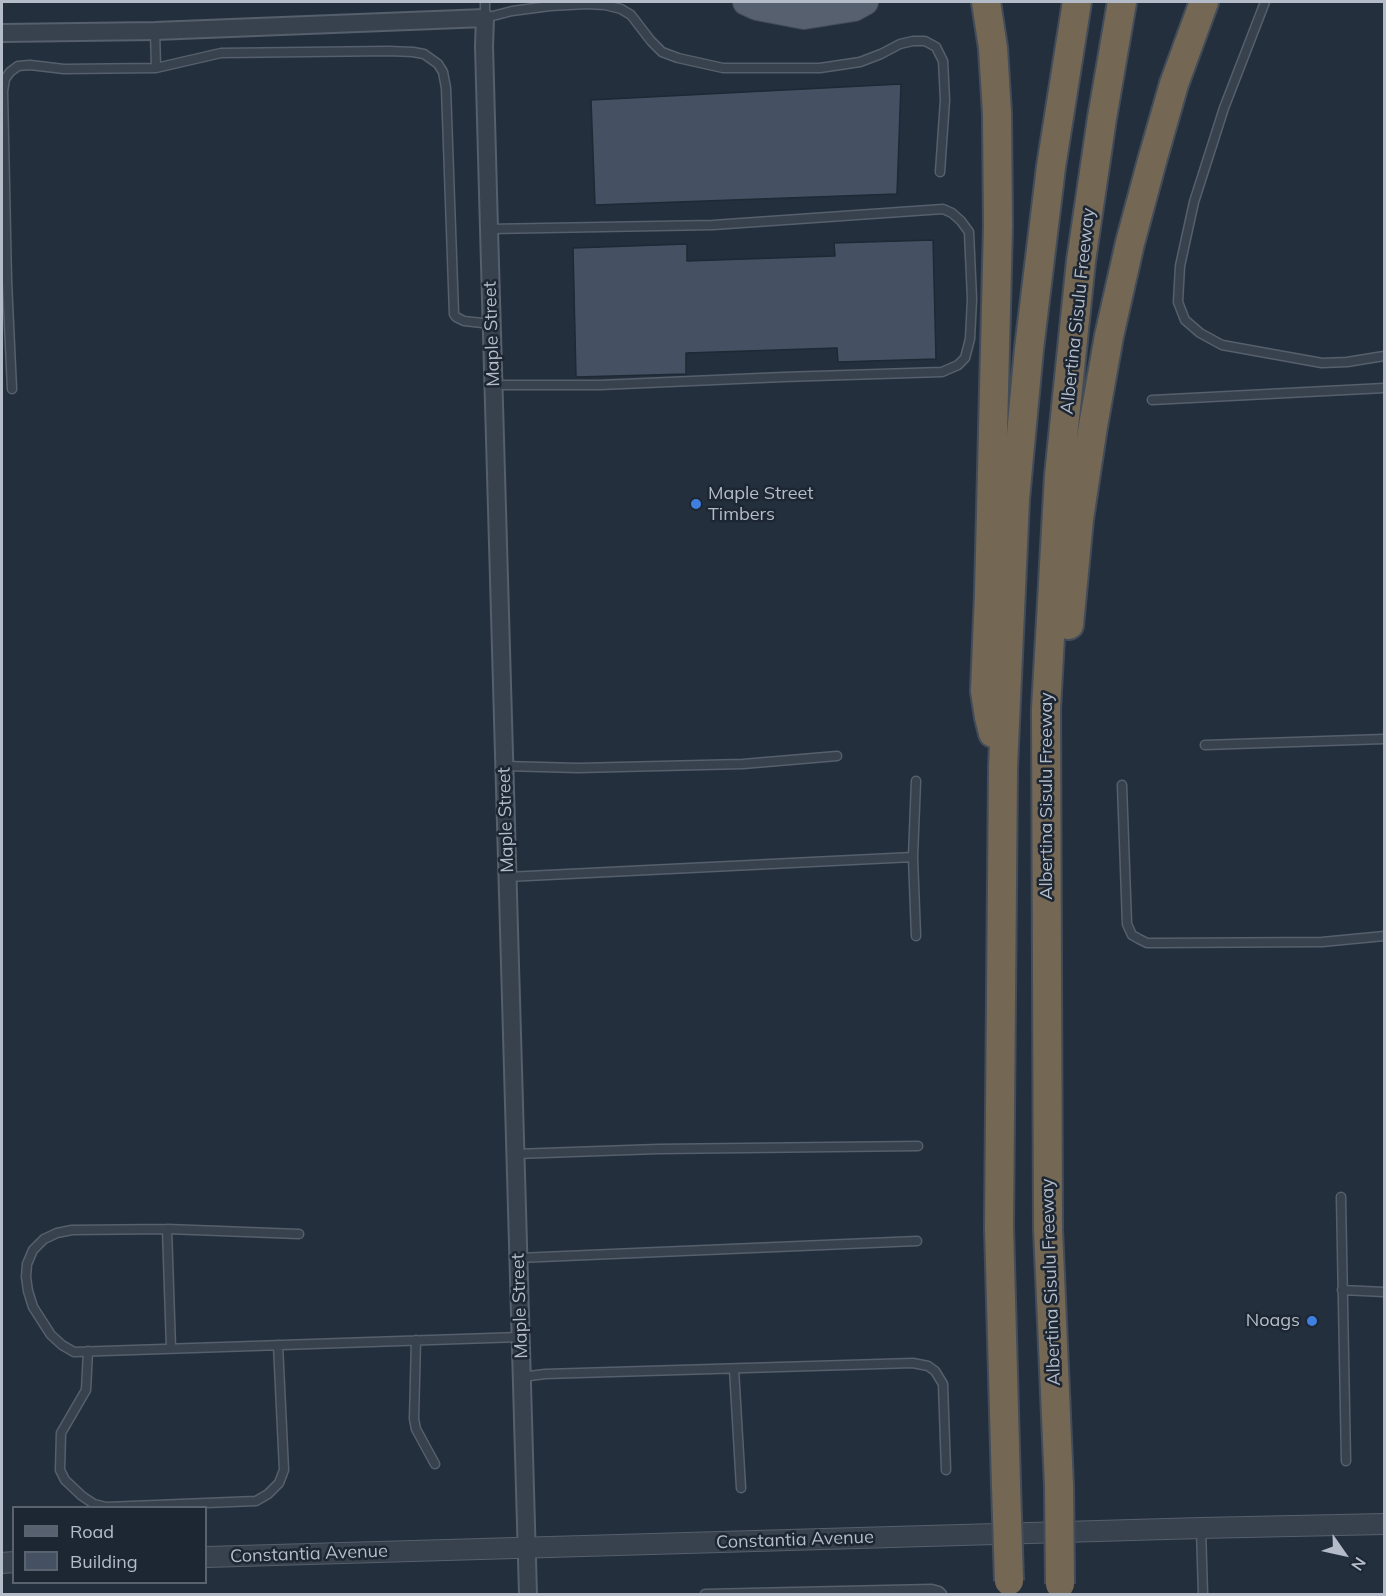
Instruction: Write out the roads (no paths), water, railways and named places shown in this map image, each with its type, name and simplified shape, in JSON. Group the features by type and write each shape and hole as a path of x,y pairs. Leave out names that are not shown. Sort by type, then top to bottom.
{"highway":[{"path":"986,2 993,48 997,114 998,226 986,691 989,717 1003,767"},
{"path":"1009,1588 999,1227 1003,767 1015,499 1027,372 1051,167 1077,2"},
{"name":"Albertina Sisulu Freeway","path":"1061,1589 1048,1229 1046,709 1059,476 1082,261 1102,118 1122,2"},
{"path":"1047,793 1056,764 1064,719 1079,519 1109,336 1152,160 1174,84 1204,2"}],"main road":[{"path":"746,2 757,7 804,16 854,8 865,2"}],"street":[{"path":"2,33 155,31 485,10"},
{"name":"Maple Street","path":"485,10 484,46 528,1594"},
{"name":"Constantia Avenue","path":"207,1557 1384,1524"}],"lane":[{"path":"1265,2 1224,108 1194,202 1180,266 1178,302 1185,320 1200,333 1222,345 1322,363 1347,362 1384,356"},
{"path":"485,10 512,12 550,6 605,5 621,9 631,15 662,52 723,68 820,68 860,62 900,44 925,41 936,47 943,61 945,99 940,172"},
{"path":"155,31 156,68"},
{"path":"12,389 3,79 18,66 64,69 156,68 221,53 389,51 413,52 430,57 443,72 446,88 454,314 464,321 492,324"},
{"path":"489,229 713,225 943,209 952,213 969,232 972,299 970,339 965,358 958,365 942,372 600,385 494,384"},
{"path":"1152,399 1384,388"},
{"path":"1205,745 1384,740"},
{"path":"504,766 578,768 743,764 837,756"},
{"path":"916,781 913,857 916,936"},
{"path":"1122,785 1127,924 1132,935 1147,942 1158,943 1322,942 1384,936"},
{"path":"507,877 913,857"},
{"path":"515,1154 658,1149 918,1146"},
{"path":"1341,1197 1346,1461"},
{"path":"299,1234 167,1229 72,1230 57,1233 44,1239 33,1250 27,1264 28,1291 33,1307 51,1335 74,1352 520,1337"},
{"path":"167,1229 171,1348"},
{"path":"518,1258 917,1241"},
{"path":"1342,1290 1384,1292"},
{"path":"416,1340 414,1419 416,1429 435,1464"},
{"path":"131,1506 256,1501 268,1494 279,1483 284,1470 278,1345"},
{"path":"88,1351 86,1390 62,1433 60,1470 65,1480 82,1496 102,1506"},
{"path":"522,1377 545,1374 913,1363 927,1366 936,1371 943,1384 946,1470"},
{"path":"734,1369 741,1488"},
{"path":"1201,1528 1203,1594"},
{"path":"705,1594 932,1589 942,1594"}],"place":[{"name":"Maple Street Timbers","path":"696,504"},
{"name":"Noags","path":"1312,1321"}]}
